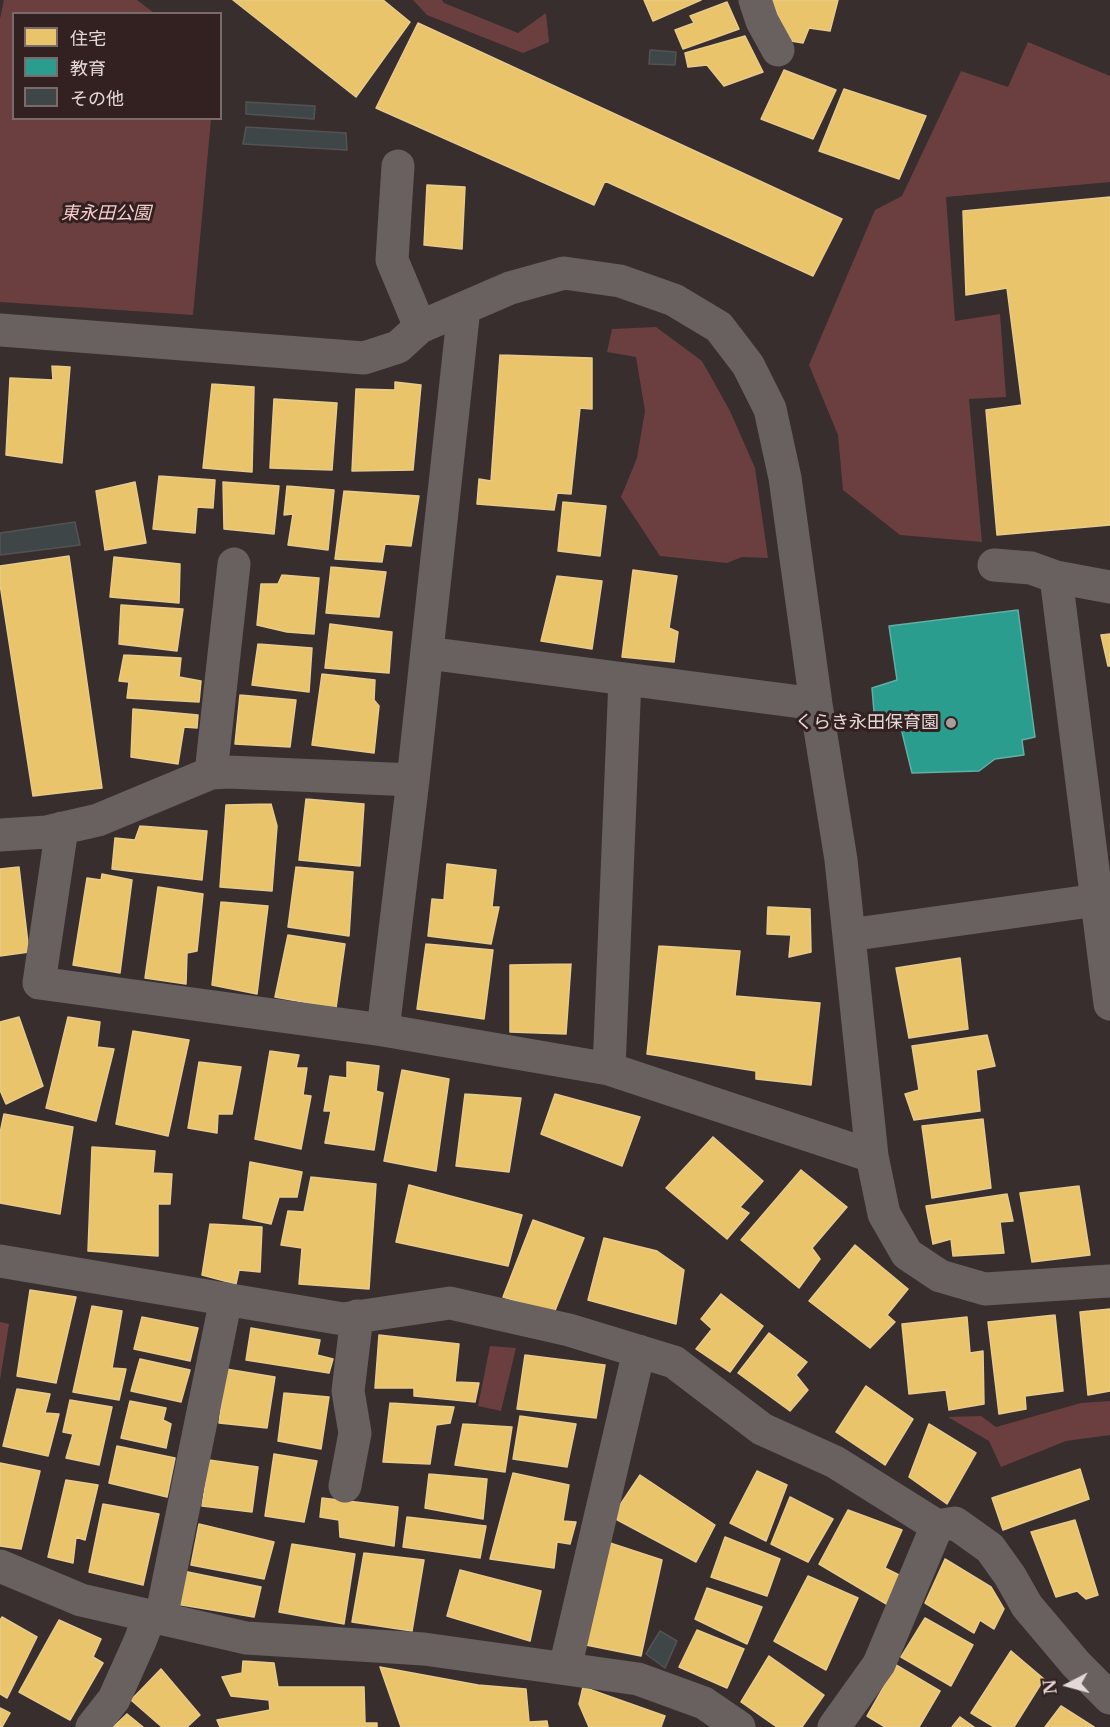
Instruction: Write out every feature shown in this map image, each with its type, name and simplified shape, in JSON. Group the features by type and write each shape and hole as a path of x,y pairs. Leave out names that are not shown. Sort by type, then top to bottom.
{"street":[{"path":"755,0 762,21 778,50"},
{"path":"398,165 392,260 420,327"},
{"path":"0,330 364,358 398,347 420,327 510,288 564,273 620,281 674,300 719,327 748,365 770,409 785,478 816,704 841,860 872,1156 884,1214 907,1254 940,1276 985,1289 1110,1281"},
{"path":"383,1030 413,780 464,308"},
{"path":"211,773 234,564"},
{"path":"994,565 1031,568 1056,577 1110,587"},
{"path":"1056,577 1110,1004"},
{"path":"427,653 816,704"},
{"path":"609,1069 625,679"},
{"path":"0,835 45,832 98,820 211,773 413,780"},
{"path":"62,828 39,983 383,1030 609,1069 872,1156"},
{"path":"849,935 1097,900"},
{"path":"0,1262 343,1319 450,1303 569,1329 674,1362 762,1429 835,1462 937,1526 955,1523 990,1548 1010,1576 1027,1606 1076,1664 1110,1698"},
{"path":"92,1727 114,1698 155,1617 226,1299"},
{"path":"345,1486 355,1433 348,1391 357,1316"},
{"path":"565,1668 639,1351"},
{"path":"834,1727 879,1664 937,1526"},
{"path":"0,1566 81,1600 246,1638 424,1649 639,1678 704,1703 739,1727"}],"green space":[{"name":"東永田公園","path":"4,0 137,0 153,12 12,12 12,120 211,120 193,315 0,302 0,19"},
{"path":"413,0 442,0 444,3 518,33 546,13 549,42 523,53 427,15"},
{"path":"1028,42 1110,76 1110,182 946,197 955,321 1000,314 1006,397 969,399 982,542 900,535 843,490 838,435 809,365 875,210 902,196 961,71 1008,87"},
{"path":"656,327 702,361 730,411 755,468 768,558 742,557 727,563 660,556 621,497 637,458 645,411 636,357 607,352 612,329"},
{"path":"0,1322 9,1324 0,1380"},
{"path":"490,1346 516,1348 501,1411 478,1406"},
{"path":"1110,1401 1110,1435 1066,1441 1001,1467 989,1441 948,1417 981,1416 996,1427 1081,1403"}],"building: 住宅":[{"path":"233,0 383,0 410,22 356,97"},
{"path":"644,0 701,0 653,21"},
{"path":"771,0 838,0 830,31 809,28 803,43 779,39 772,22 777,12 768,8"},
{"path":"727,2 739,29 683,49 675,30 694,23 690,16"},
{"path":"418,23 842,219 813,276 605,181 594,205 376,108"},
{"path":"745,36 763,72 724,86 707,65 688,67 685,53"},
{"path":"784,70 836,90 813,139 761,119"},
{"path":"844,89 926,116 899,179 819,151"},
{"path":"427,185 465,187 462,249 424,245"},
{"path":"1110,197 1110,525 997,535 986,410 1022,405 1007,288 966,295 963,211"},
{"path":"500,355 592,358 592,409 580,408 571,494 557,493 554,510 477,504 479,479 491,481"},
{"path":"52,366 70,367 62,463 6,455 10,378 53,380"},
{"path":"395,382 421,385 413,470 352,471 356,389 395,390"},
{"path":"212,384 254,387 252,472 203,468"},
{"path":"274,399 337,403 332,470 270,468"},
{"path":"159,476 215,480 213,508 197,507 195,533 153,529"},
{"path":"135,482 146,543 105,550 96,491"},
{"path":"223,482 279,486 274,534 224,529"},
{"path":"287,486 334,490 328,550 288,545 293,514 284,515"},
{"path":"344,491 419,496 411,546 385,544 382,562 335,559"},
{"path":"563,502 606,506 600,556 558,551"},
{"path":"69,556 102,788 33,796 0,584 0,566"},
{"path":"114,557 180,564 179,603 110,597"},
{"path":"331,567 386,572 379,617 326,613"},
{"path":"633,570 677,576 669,628 678,632 674,662 622,657"},
{"path":"282,575 319,578 314,634 287,632 257,625 261,584 278,584"},
{"path":"557,576 602,581 592,649 541,641"},
{"path":"121,605 183,609 177,651 119,644"},
{"path":"330,624 392,632 389,673 325,668"},
{"path":"1110,634 1110,666 1108,666 1101,635"},
{"path":"258,644 312,648 309,692 252,685"},
{"path":"124,655 181,658 179,677 201,681 199,702 127,698 129,682 119,681"},
{"path":"322,674 375,680 374,700 379,706 374,753 312,745"},
{"path":"240,695 296,700 290,747 235,744"},
{"path":"133,709 198,715 197,728 184,727 178,764 131,757"},
{"path":"306,799 364,804 360,866 299,860"},
{"path":"271,804 277,826 272,891 220,887 226,805"},
{"path":"140,826 207,831 202,880 112,869 115,838 135,840"},
{"path":"447,864 496,870 492,907 499,907 491,944 428,936 432,899 444,900"},
{"path":"19,867 29,952 0,956 0,869"},
{"path":"296,867 353,872 349,936 288,927"},
{"path":"102,874 132,880 120,973 73,965 87,878 101,880"},
{"path":"158,887 203,894 197,951 187,953 186,984 145,978"},
{"path":"221,902 268,906 257,994 212,985"},
{"path":"768,907 810,909 811,952 789,957 791,935 767,934"},
{"path":"288,935 345,944 336,1008 275,997"},
{"path":"426,944 493,950 484,1019 417,1009"},
{"path":"659,946 740,951 735,996 820,1003 811,1085 756,1079 756,1071 647,1054"},
{"path":"960,958 968,1029 909,1038 896,968"},
{"path":"571,964 566,1034 510,1032 510,965"},
{"path":"19,1017 43,1086 6,1104 0,1090 0,1022"},
{"path":"68,1017 100,1022 97,1047 114,1049 96,1121 46,1108"},
{"path":"133,1031 189,1040 168,1136 116,1124"},
{"path":"987,1035 995,1066 976,1070 980,1111 914,1120 905,1094 919,1090 912,1046"},
{"path":"270,1051 299,1055 296,1068 307,1068 303,1095 311,1096 301,1149 255,1139"},
{"path":"199,1062 241,1067 232,1114 218,1114 217,1133 188,1128"},
{"path":"347,1062 379,1066 376,1091 383,1093 374,1150 325,1143 331,1111 324,1111 330,1076 347,1078"},
{"path":"402,1070 449,1079 436,1171 384,1161"},
{"path":"465,1094 521,1098 509,1172 456,1166"},
{"path":"555,1094 640,1117 622,1166 541,1134"},
{"path":"4,1114 73,1127 60,1214 0,1203 0,1133"},
{"path":"983,1119 991,1188 932,1198 922,1126"},
{"path":"713,1137 763,1181 740,1207 749,1213 727,1239 666,1188"},
{"path":"92,1147 155,1151 153,1173 172,1174 170,1204 158,1204 158,1256 88,1251"},
{"path":"250,1162 302,1172 297,1197 279,1197 271,1224 243,1218"},
{"path":"801,1170 847,1207 812,1248 820,1259 799,1288 741,1240"},
{"path":"311,1177 376,1184 369,1289 299,1284 302,1248 281,1245 288,1211 304,1212"},
{"path":"409,1185 522,1215 508,1266 396,1242"},
{"path":"1079,1186 1090,1255 1032,1262 1020,1193"},
{"path":"1007,1194 1013,1221 1000,1222 1004,1253 953,1256 951,1239 933,1244 926,1206"},
{"path":"533,1220 584,1238 554,1313 503,1297"},
{"path":"210,1224 262,1227 260,1272 239,1270 236,1284 202,1275"},
{"path":"604,1238 657,1251 684,1270 676,1324 588,1300"},
{"path":"855,1245 908,1289 887,1315 895,1322 870,1348 809,1301"},
{"path":"30,1290 76,1297 56,1383 17,1376"},
{"path":"721,1294 763,1326 730,1372 696,1349 712,1329 701,1319"},
{"path":"92,1306 122,1311 112,1368 126,1369 119,1400 73,1392"},
{"path":"1110,1309 1110,1391 1088,1395 1080,1312"},
{"path":"1055,1315 1063,1391 1025,1396 1026,1409 999,1414 988,1322"},
{"path":"142,1317 198,1328 190,1361 134,1349"},
{"path":"967,1317 970,1353 983,1351 984,1404 949,1410 946,1390 909,1394 902,1324"},
{"path":"251,1328 320,1340 317,1355 333,1359 329,1373 246,1360"},
{"path":"769,1333 807,1362 796,1375 808,1390 790,1411 738,1373"},
{"path":"379,1335 459,1344 455,1382 479,1383 475,1402 414,1396 414,1388 375,1388"},
{"path":"525,1355 605,1365 596,1418 517,1409"},
{"path":"140,1359 190,1370 181,1402 131,1391"},
{"path":"226,1369 275,1377 267,1428 219,1423"},
{"path":"866,1386 913,1419 885,1465 836,1432"},
{"path":"17,1389 50,1394 45,1413 59,1414 48,1456 3,1446"},
{"path":"284,1393 329,1397 321,1449 278,1441"},
{"path":"70,1400 112,1407 99,1465 66,1458 73,1434 63,1432"},
{"path":"130,1401 166,1408 163,1420 171,1424 166,1448 121,1438"},
{"path":"390,1403 454,1407 450,1423 436,1425 430,1464 383,1462"},
{"path":"520,1416 576,1424 567,1467 513,1459"},
{"path":"463,1424 512,1427 505,1472 455,1465"},
{"path":"929,1424 976,1453 947,1504 909,1477"},
{"path":"117,1446 175,1458 167,1497 109,1483"},
{"path":"274,1454 317,1461 304,1522 265,1516"},
{"path":"209,1460 258,1467 252,1512 202,1506"},
{"path":"0,1463 40,1471 21,1549 0,1546"},
{"path":"1080,1469 1089,1499 1003,1530 992,1498"},
{"path":"757,1471 787,1485 766,1541 730,1523"},
{"path":"513,1473 569,1485 563,1521 576,1522 570,1544 557,1542 554,1568 490,1559"},
{"path":"429,1474 487,1479 483,1519 425,1508"},
{"path":"640,1475 715,1525 696,1562 612,1517"},
{"path":"66,1480 98,1485 85,1540 76,1537 73,1563 48,1557"},
{"path":"790,1497 833,1519 808,1562 771,1544"},
{"path":"322,1498 398,1507 394,1546 340,1537 339,1520 320,1517"},
{"path":"103,1504 159,1514 143,1585 89,1572"},
{"path":"848,1510 902,1530 885,1568 903,1577 888,1605 819,1564"},
{"path":"407,1517 486,1526 480,1558 403,1547"},
{"path":"1075,1520 1098,1595 1086,1599 1077,1591 1056,1597 1031,1532"},
{"path":"199,1524 274,1542 264,1579 191,1565"},
{"path":"725,1537 780,1559 767,1596 711,1577"},
{"path":"604,1541 662,1560 641,1656 581,1644"},
{"path":"292,1544 355,1554 344,1624 279,1612"},
{"path":"364,1553 424,1560 412,1631 352,1622"},
{"path":"945,1559 991,1587 1004,1609 994,1629 980,1620 974,1633 925,1603"},
{"path":"460,1570 541,1591 530,1641 447,1616"},
{"path":"183,1571 261,1587 254,1617 176,1604"},
{"path":"808,1576 858,1598 826,1670 774,1641"},
{"path":"707,1588 762,1607 747,1644 695,1619"},
{"path":"2,1617 37,1637 7,1698 0,1694 0,1620"},
{"path":"925,1618 973,1645 951,1686 901,1657"},
{"path":"59,1620 101,1639 93,1657 103,1663 70,1720 19,1692"},
{"path":"697,1630 744,1649 727,1688 679,1667"},
{"path":"1011,1651 1044,1679 1014,1727 994,1727 971,1713"},
{"path":"769,1656 824,1695 802,1727 777,1727 741,1702"},
{"path":"243,1661 274,1663 278,1687 364,1687 365,1723 377,1723 377,1727 220,1727 217,1720 270,1710 269,1700 231,1696 222,1677 242,1673"},
{"path":"896,1665 940,1691 919,1727 885,1727 867,1716"},
{"path":"380,1667 478,1685 526,1689 529,1722 547,1721 548,1727 401,1727"},
{"path":"161,1669 200,1715 187,1727 162,1727 131,1700"},
{"path":"583,1687 665,1716 661,1727 589,1727 579,1704"},
{"path":"1061,1706 1094,1727 1045,1727"},
{"path":"0,1708 10,1713 2,1727 0,1727"},
{"path":"127,1714 143,1727 113,1727"},
{"path":"960,1717 974,1727 952,1727"}],"building: 教育":[{"path":"1018,610 1035,737 1022,740 1024,755 995,759 979,771 912,773 899,720 875,724 872,688 897,680 889,626"}],"building: その他":[{"path":"650,50 676,52 675,65 649,64"},
{"path":"246,102 315,106 314,119 246,114"},
{"path":"246,127 346,133 347,150 243,144"},
{"path":"75,522 80,545 0,555 0,533"},
{"path":"660,1631 677,1641 665,1668 646,1654"}],"place":[{"name":"くらき永田保育園","path":"951,723"}]}
